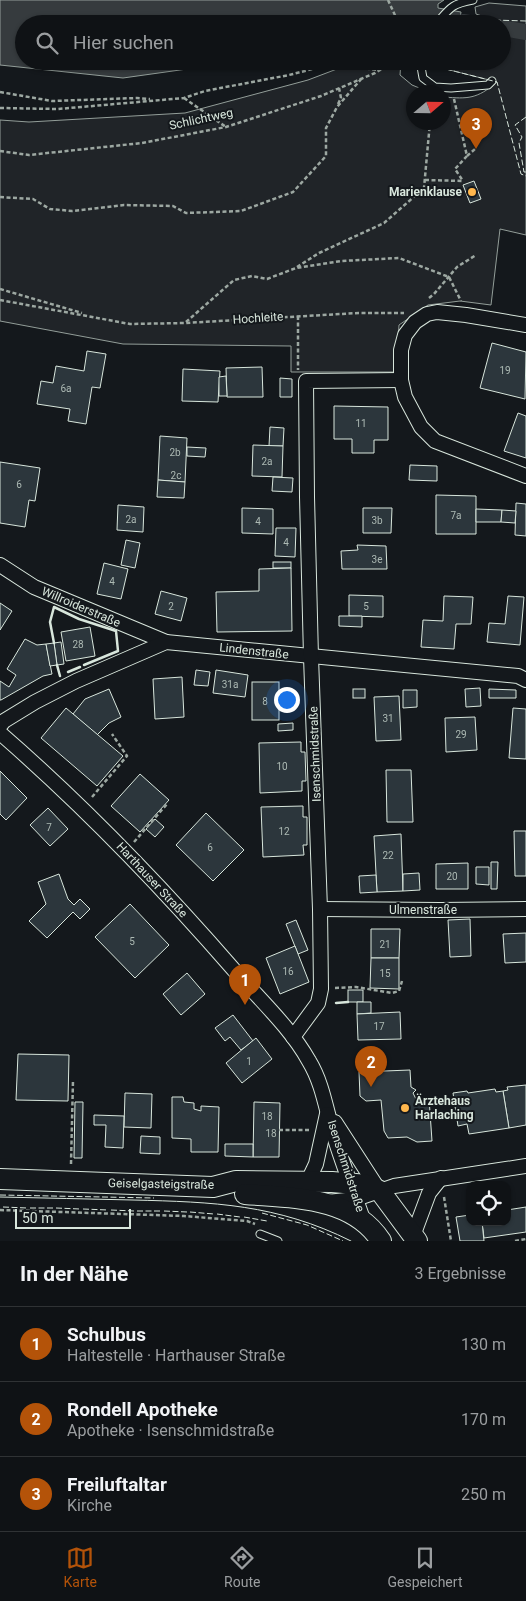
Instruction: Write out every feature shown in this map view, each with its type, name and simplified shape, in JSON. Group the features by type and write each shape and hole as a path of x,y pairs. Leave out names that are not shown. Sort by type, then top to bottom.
{"main road":[{"name":"Geiselgasteigstraße","path":"0,1178 213,1187 236,1181 306,1183 354,1191 367,1185 380,1191"},
{"path":"213,1187 236,1193 324,1202 364,1222 374,1230 381,1241"},
{"path":"380,1191 415,1239"}],"street":[{"path":"526,325 437,312 419,318 411,326 405,335 401,350 401,380 405,397 421,427 435,441 526,476"},
{"path":"306,381 401,380"},
{"name":"Isenschmidstraße","path":"306,381 307,496 321,989 318,1004 293,1037 309,1061 319,1081 334,1135 364,1222"},
{"name":"Willroiderstraße","path":"0,566 34,587 166,642"},
{"name":"Lindenstraße","path":"0,726 4,721 35,702 76,681 166,642 518,676 526,680"},
{"name":"Harthauser Straße","path":"0,733 41,768 126,851 200,930 293,1037"},
{"name":"Ulmenstraße","path":"320,909 526,909"},
{"name":"Isenschmidstraße","path":"306,1183 316,1164 328,1111"},
{"name":"Isenschmidstraße","path":"328,1111 380,1191"},
{"path":"380,1191 394,1186 526,1166"},
{"path":"415,1239 429,1193 441,1178"},
{"name":"Geiselgasteigstraße","path":"324,1202 354,1191"}],"lane":[{"path":"443,15 450,7 473,0"},
{"path":"422,70 423,78 432,85"},
{"path":"451,88 488,85 492,81"},
{"path":"260,1234 278,1241"}],"path":[{"path":"388,0 395,15"},
{"path":"0,108 58,109 184,98 205,91 309,70"},
{"name":"Schlichtweg","path":"0,152 29,155 48,153 142,142 226,127 321,96 379,70"},
{"path":"337,108 362,78"},
{"path":"0,197 33,199 50,209 72,211 124,205 172,206 186,214 241,211 293,192 326,156 326,128 341,98 339,88"},
{"path":"451,88 466,156"},
{"path":"0,92 52,101 137,98 158,100"},
{"path":"184,98 226,127"},
{"path":"296,268 319,253 384,223 424,188 429,130"},
{"path":"425,180 463,181 455,168 475,149"},
{"path":"428,299 450,277 457,267 476,255"},
{"path":"185,323 234,280 252,276 267,278 296,268 341,261 399,258 450,277 466,315"},
{"name":"Hochleite","path":"0,289 96,317"},
{"name":"Hochleite","path":"0,300 130,324 407,313 419,318"},
{"path":"298,316 298,372 306,381"},
{"path":"83,808 127,756 112,734"},
{"path":"126,851 168,804"},
{"path":"336,988 356,987 392,993 399,991 402,981"},
{"path":"71,1181 73,1080"},
{"path":"279,1130 308,1130"},
{"path":"441,1178 451,1241"},
{"path":"0,1210 210,1217 247,1221 259,1226 260,1234"},
{"path":"515,1241 526,1239"}],"shaded area":[{"path":"0,0 444,0 438,4 438,8 461,12 460,15 15,15 15,67 0,65"},
{"path":"489,3 526,6 526,235 500,229 491,305 460,301 428,305 399,325 396,372 291,372 291,346 123,344 0,321 0,120 29,122 185,113 308,80 334,70 400,70 400,75 412,85 406,85 406,130 451,130 451,97 466,98 478,95 497,82 450,70 511,70 511,15 476,14 475,7"},
{"path":"47,70 180,70 123,78"}],"building":[{"name":"Marienklause","path":"474,181 481,199 470,203 463,185"},
{"path":"492,343 526,352 525,399 480,388"},
{"path":"87,351 106,354 100,388 92,387 86,424 68,421 70,409 37,404 41,381 53,383 56,366 84,371"},
{"path":"262,367 263,397 227,397 226,368"},
{"path":"183,369 220,371 218,402 182,401"},
{"path":"226,376 227,396 219,396 219,377"},
{"path":"280,378 292,379 292,397 280,397"},
{"path":"334,406 388,407 388,440 374,440 374,453 352,453 352,439 334,439"},
{"path":"518,413 526,416 526,458 504,451"},
{"path":"270,427 284,428 283,446 269,446"},
{"path":"160,436 187,438 185,482 158,480"},
{"path":"253,445 283,446 282,477 252,476"},
{"path":"187,447 206,448 205,457 187,456"},
{"path":"0,462 40,468 35,501 29,500 25,527 0,523"},
{"path":"410,465 437,466 437,481 409,480"},
{"path":"273,477 293,478 292,492 272,491"},
{"path":"158,480 185,482 184,498 157,497"},
{"path":"436,495 476,496 476,534 436,534"},
{"path":"516,503 526,504 526,536 515,535"},
{"path":"118,505 144,507 143,532 117,530"},
{"path":"242,508 273,509 273,534 242,533"},
{"path":"363,508 392,508 391,533 363,533"},
{"path":"476,509 502,510 501,522 476,522"},
{"path":"502,510 516,511 515,523 501,522"},
{"path":"276,528 296,528 295,557 275,556"},
{"path":"126,540 140,543 135,568 121,565"},
{"path":"357,545 386,546 387,569 342,569 341,551 358,550"},
{"path":"273,562 291,562 291,568 273,568"},
{"path":"104,563 128,569 121,599 97,594"},
{"path":"291,568 292,631 217,632 216,592 259,591 259,569"},
{"path":"161,591 187,598 181,621 155,614"},
{"path":"349,595 383,596 383,617 349,616"},
{"path":"444,596 473,597 471,624 456,624 454,649 421,647 423,620 443,621"},
{"path":"508,596 524,597 520,645 487,642 489,623 505,624"},
{"path":"0,603 12,611 0,630"},
{"path":"339,616 362,616 362,627 339,626"},
{"path":"90,627 95,656 66,661 61,632"},
{"path":"25,639 37,645 46,644 52,674 43,676 0,700 0,681 9,687 16,675 7,669"},
{"path":"61,642 64,664 57,665 54,643"},
{"path":"54,643 57,665 50,666 46,644"},
{"path":"196,670 210,672 208,686 194,685"},
{"path":"216,670 248,675 245,697 213,693"},
{"path":"182,677 184,717 155,719 153,679"},
{"path":"252,682 279,682 279,720 252,720"},
{"path":"480,688 481,706 466,707 465,689"},
{"path":"109,689 121,717 109,723 97,735 73,714 85,699"},
{"path":"353,689 365,689 365,698 353,698"},
{"path":"489,689 516,690 516,698 489,698"},
{"path":"403,690 417,690 417,707 403,708"},
{"path":"399,696 401,740 376,741 374,697"},
{"path":"66,708 123,756 97,786 41,738"},
{"path":"513,708 526,709 526,759 509,758"},
{"path":"475,717 477,750 446,752 445,718"},
{"path":"293,723 293,730 278,731 278,724"},
{"path":"301,742 301,752 305,752 306,781 302,781 302,791 260,793 259,743"},
{"path":"386,770 411,770 413,822 387,822"},
{"path":"0,771 27,798 6,820 0,814"},
{"path":"140,774 169,800 140,832 111,806"},
{"path":"303,806 303,817 307,817 307,845 303,845 304,855 263,857 261,807"},
{"path":"48,808 68,829 50,846 30,825"},
{"path":"206,813 244,850 213,881 176,845"},
{"path":"155,819 164,827 155,837 146,829"},
{"path":"514,831 526,831 526,876 515,876"},
{"path":"401,834 403,891 377,892 374,836"},
{"path":"491,862 498,862 497,889 491,889"},
{"path":"468,863 468,889 436,889 436,864"},
{"path":"476,867 489,867 489,885 476,884"},
{"path":"419,873 420,890 403,891 403,874"},
{"path":"59,874 68,899 74,905 80,899 90,909 80,919 73,912 47,938 29,921 46,904 38,882"},
{"path":"376,875 377,892 360,893 359,876"},
{"path":"130,904 169,945 135,978 95,937"},
{"path":"470,919 471,956 450,957 448,920"},
{"path":"296,920 308,950 298,954 286,924"},
{"path":"371,929 400,929 399,958 371,958"},
{"path":"526,933 526,962 505,963 503,934"},
{"path":"295,946 309,982 280,994 266,958"},
{"path":"371,958 399,958 399,989 370,988"},
{"path":"187,973 205,994 181,1015 163,994"},
{"path":"348,990 363,990 363,1002 348,1002"},
{"path":"357,1002 371,1002 371,1013 357,1014"},
{"path":"400,1012 401,1039 358,1040 357,1014"},
{"path":"233,1015 253,1041 241,1050 230,1037 225,1041 215,1028"},
{"path":"256,1038 272,1059 242,1083 226,1063"},
{"path":"18,1054 69,1055 68,1101 16,1100"},
{"name":"Ärztehaus Harlaching","path":"410,1070 411,1087 416,1090 413,1093 416,1099 429,1098 432,1141 417,1142 407,1137 388,1138 384,1131 381,1100 366,1101 360,1096 359,1072"},
{"path":"526,1085 526,1125 509,1128 503,1091 508,1090 507,1087"},
{"path":"495,1089 496,1092 503,1091 509,1128 469,1134 467,1124 458,1126 453,1093"},
{"path":"125,1093 152,1094 151,1128 124,1127"},
{"path":"172,1097 183,1097 184,1102 194,1103 194,1109 201,1111 201,1106 219,1107 218,1152 191,1152 191,1139 172,1138"},
{"path":"75,1102 83,1102 82,1158 74,1158"},
{"path":"254,1102 280,1103 279,1157 253,1157"},
{"path":"94,1115 124,1116 123,1148 105,1147 106,1125 94,1125"},
{"path":"141,1136 160,1137 160,1154 140,1153"},
{"path":"225,1144 253,1144 253,1157 225,1156"},
{"path":"526,1207 526,1232 484,1238 482,1226 511,1226 511,1209"},
{"path":"466,1216 466,1226 482,1226 484,1241 460,1241 456,1217"}],"waterway":[{"path":"511,30 526,32"}],"tram line":[{"path":"0,1197 190,1202 244,1207 297,1219 351,1241"}],"fence":[{"path":"511,21 526,21"},
{"path":"450,70 497,82 521,174 526,176"},
{"path":"526,117 515,125 522,137 519,143 524,172 526,172"},
{"path":"0,1195 154,1198"},
{"path":"3,1207 27,1208"},
{"path":"30,1208 53,1208"},
{"path":"56,1208 80,1209"},
{"path":"83,1209 108,1210"},
{"path":"111,1210 134,1211"},
{"path":"137,1211 161,1211"},
{"path":"164,1211 187,1212"},
{"path":"190,1212 214,1214"},
{"path":"262,1213 307,1225 343,1241"},
{"path":"217,1214 240,1217"},
{"path":"244,1217 267,1221"}],"wall":[{"path":"54,643 50,622 54,607 79,619 116,631 118,651 84,665"},
{"path":"57,665 60,676"},
{"path":"68,672 80,667"},
{"path":"336,1003 348,1002"}],"place":[{"name":"Freiluftaltar","path":"476,149"},
{"name":"Marienklause","path":"472,192"},
{"name":"Schulbus","path":"245,1005"},
{"name":"Rondell Apotheke","path":"371,1087"},
{"name":"Ärztehaus Harlaching","path":"405,1108"}]}
